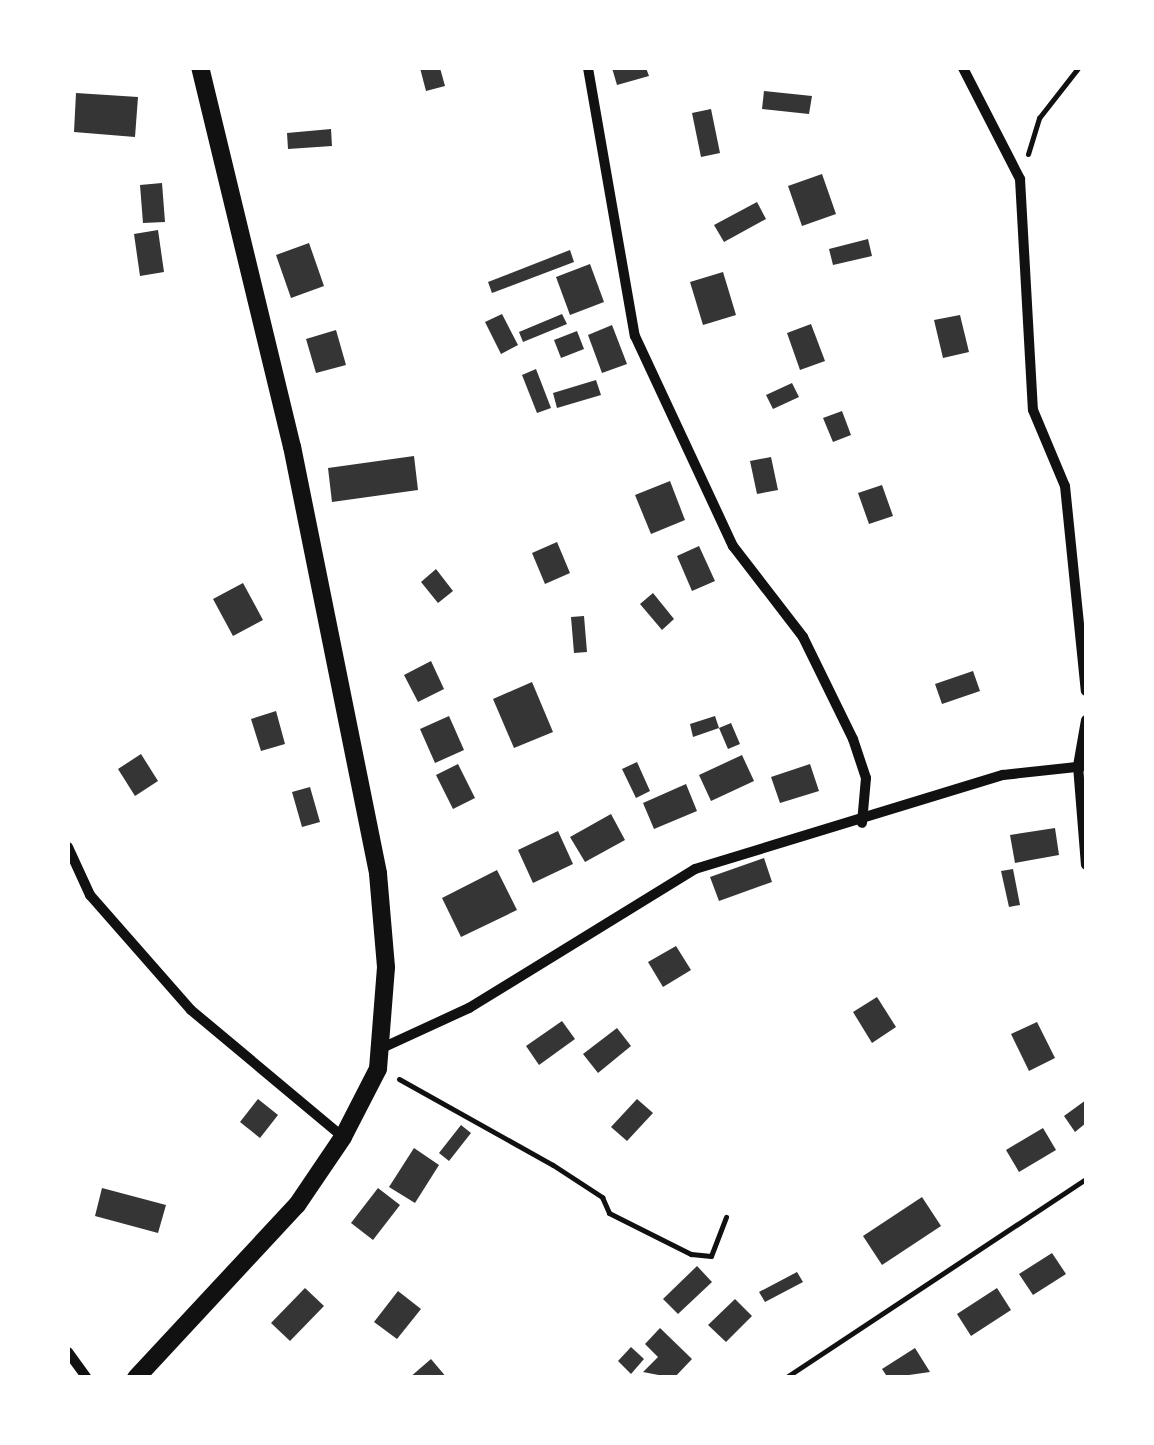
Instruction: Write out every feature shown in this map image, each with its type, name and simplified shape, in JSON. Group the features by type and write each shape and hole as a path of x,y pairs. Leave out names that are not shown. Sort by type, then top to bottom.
{"street":[{"path":"136,1378 298,1205 343,1138 378,1070 386,967 378,873 292,448 200,68"},
{"path":"588,68 635,336 733,546 803,637 854,739 866,778 862,823"},
{"path":"962,68 1020,180 1033,410 1064,486 1086,691"},
{"path":"1086,720 1082,766 1086,865"},
{"path":"382,1048 469,1008 695,869 766,843 862,823 1003,775 1082,766"},
{"path":"68,847 97,904 192,1010 343,1138"},
{"path":"68,1352 87,1378"}],"path":[{"path":"1020,180 1039,118 1078,68"},
{"path":"378,1070 553,1165 602,1197 609,1213 691,1254 712,1256 726,1217"},
{"path":"785,1378 1086,1179"}],"building":[{"path":"420,68 440,68 445,86 426,91"},
{"path":"612,68 646,68 649,76 617,85"},
{"path":"764,91 812,96 809,114 762,109"},
{"path":"76,93 138,97 135,137 74,132"},
{"path":"711,109 720,153 701,157 692,113"},
{"path":"331,129 332,146 288,149 287,133"},
{"path":"822,174 836,214 802,226 788,186"},
{"path":"162,183 165,222 143,223 140,185"},
{"path":"757,202 766,219 724,242 714,225"},
{"path":"158,230 164,272 140,276 134,234"},
{"path":"868,239 872,256 833,265 829,249"},
{"path":"309,243 324,286 291,298 276,255"},
{"path":"570,250 574,262 492,293 488,282"},
{"path":"590,264 604,302 570,315 556,277"},
{"path":"723,272 736,315 703,325 690,282"},
{"path":"502,314 518,345 501,354 485,322"},
{"path":"562,314 567,324 523,342 519,332"},
{"path":"960,315 969,352 943,358 934,320"},
{"path":"811,324 825,361 800,370 787,333"},
{"path":"612,325 627,364 602,373 588,335"},
{"path":"336,330 346,365 316,373 306,339"},
{"path":"577,331 584,349 561,358 554,340"},
{"path":"536,369 551,408 537,413 522,375"},
{"path":"596,380 601,395 557,408 553,393"},
{"path":"792,383 799,397 773,409 766,395"},
{"path":"842,411 851,435 833,442 823,418"},
{"path":"414,456 418,490 332,502 328,468"},
{"path":"771,457 778,490 757,494 750,461"},
{"path":"670,481 685,520 651,534 635,495"},
{"path":"882,485 893,516 869,524 858,493"},
{"path":"557,542 570,573 545,584 532,553"},
{"path":"699,546 715,581 692,591 677,556"},
{"path":"436,569 453,591 438,603 421,582"},
{"path":"243,583 263,620 233,636 213,599"},
{"path":"653,593 674,619 662,630 640,604"},
{"path":"584,616 587,652 574,653 571,617"},
{"path":"431,661 444,689 418,702 404,675"},
{"path":"973,671 980,691 942,704 935,684"},
{"path":"532,682 553,732 514,748 493,699"},
{"path":"276,711 285,744 261,751 251,719"},
{"path":"449,716 464,750 435,763 420,729"},
{"path":"715,716 719,728 693,737 690,724"},
{"path":"731,723 740,744 728,749 719,728"},
{"path":"141,754 158,781 135,796 118,769"},
{"path":"742,755 754,781 711,801 699,775"},
{"path":"637,762 650,791 636,798 622,769"},
{"path":"458,764 475,798 453,809 436,775"},
{"path":"810,764 819,791 780,803 771,777"},
{"path":"686,784 697,811 654,829 643,803"},
{"path":"310,787 320,822 302,827 292,792"},
{"path":"611,814 625,840 585,862 570,837"},
{"path":"1055,828 1059,855 1015,863 1010,835"},
{"path":"558,831 573,864 533,883 518,850"},
{"path":"764,858 772,882 719,901 710,877"},
{"path":"1013,869 1020,905 1009,907 1001,871"},
{"path":"497,870 517,910 461,937 442,898"},
{"path":"676,946 691,970 663,987 648,962"},
{"path":"877,997 896,1027 872,1043 853,1012"},
{"path":"562,1021 575,1039 539,1065 526,1046"},
{"path":"1037,1022 1055,1058 1029,1071 1011,1034"},
{"path":"617,1028 631,1046 598,1073 583,1054"},
{"path":"258,1099 278,1115 260,1138 240,1122"},
{"path":"637,1099 653,1113 627,1141 611,1127"},
{"path":"1086,1100 1086,1123 1075,1132 1064,1116"},
{"path":"461,1125 471,1133 449,1161 439,1153"},
{"path":"1043,1128 1056,1150 1019,1172 1006,1150"},
{"path":"414,1148 439,1165 415,1203 389,1187"},
{"path":"102,1188 166,1205 158,1233 95,1216"},
{"path":"378,1188 400,1205 373,1240 351,1223"},
{"path":"922,1197 941,1226 882,1265 863,1236"},
{"path":"1052,1253 1066,1274 1033,1295 1019,1274"},
{"path":"697,1266 712,1282 678,1314 663,1299"},
{"path":"797,1272 803,1282 765,1302 759,1292"},
{"path":"305,1288 324,1306 290,1341 271,1323"},
{"path":"997,1288 1011,1310 971,1336 957,1314"},
{"path":"398,1291 421,1309 397,1339 374,1322"},
{"path":"735,1299 752,1316 726,1342 708,1325"},
{"path":"660,1328 692,1359 674,1378 643,1372 658,1357 645,1344"},
{"path":"631,1347 644,1359 631,1374 618,1361"},
{"path":"915,1348 930,1372 888,1378 882,1369"},
{"path":"431,1359 447,1378 409,1378"}]}
